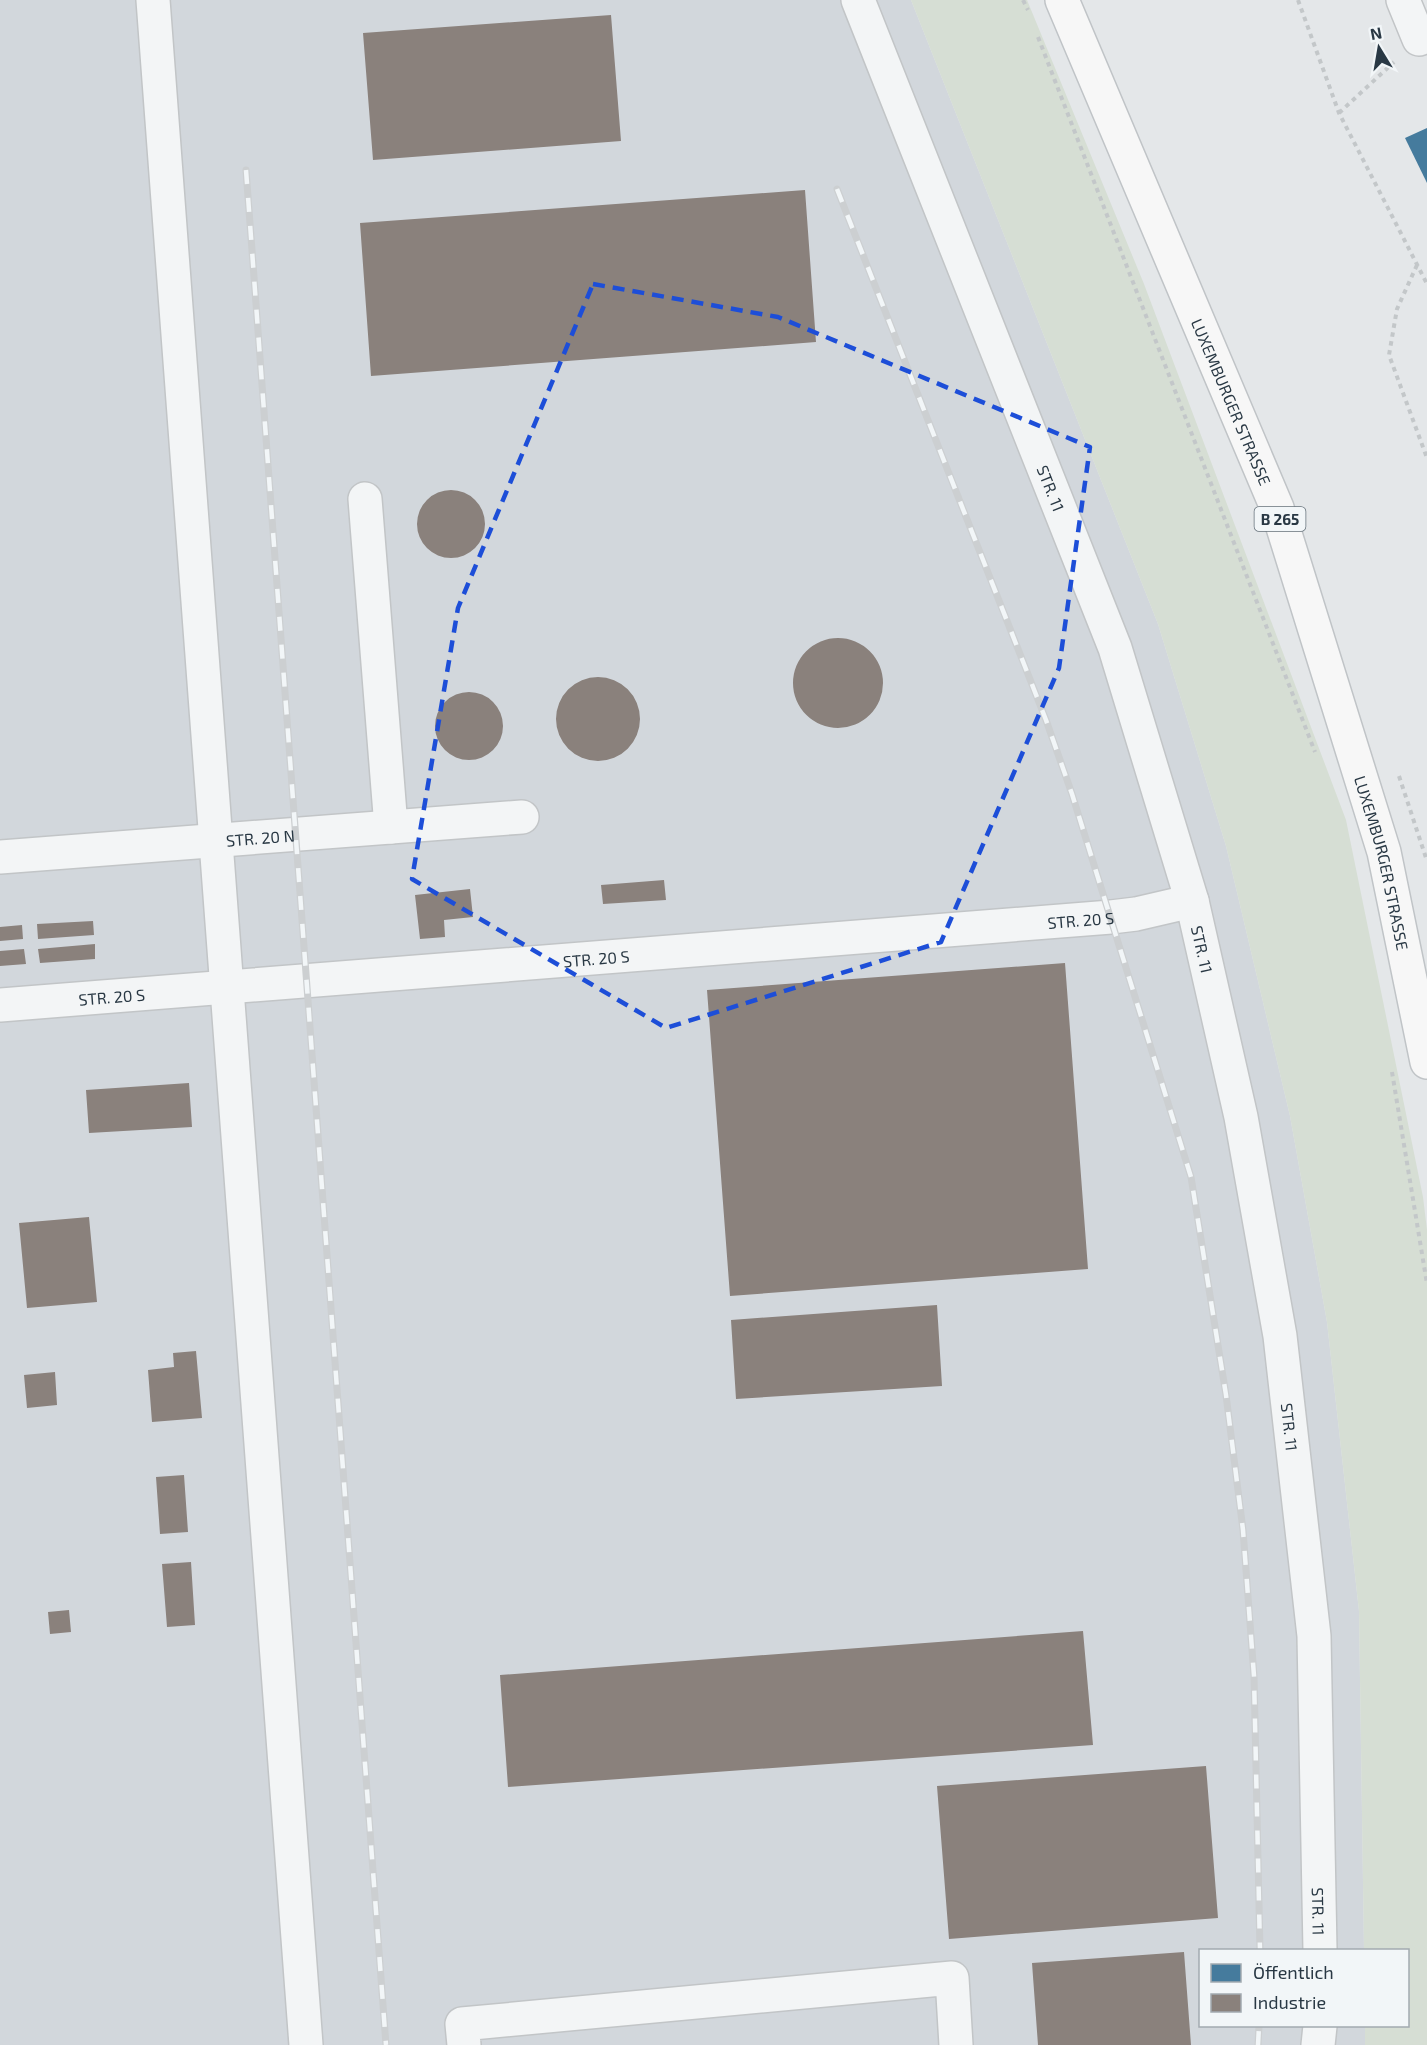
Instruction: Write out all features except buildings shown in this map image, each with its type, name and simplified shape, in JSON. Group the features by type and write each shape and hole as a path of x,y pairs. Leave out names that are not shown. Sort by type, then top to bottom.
{"main road":[{"name":"LUXEMBURGER STRASSE","path":"1062,0 1277,508 1384,852 1427,1062"}],"lane":[{"path":"153,0 214,841 306,2045"},
{"name":"STR. 11","path":"858,0 1115,648 1192,901 1241,1117 1280,1336 1314,1636 1320,1949"},
{"path":"1403,0 1419,39"},
{"path":"365,499 391,827"},
{"name":"STR. 20 N","path":"0,857 522,817"},
{"name":"STR. 20 S","path":"0,1005 1111,917 1136,914 1192,901"},
{"path":"464,2045 462,2024 952,1978 956,2045"},
{"path":"1318,2045 1320,2027"}],"path":[{"path":"1023,0 1028,11"},
{"path":"1298,0 1339,112 1427,284"},
{"path":"1036,33 1316,755"},
{"path":"1339,112 1419,39"},
{"path":"1417,265 1397,309 1389,355 1427,458"},
{"path":"1391,1064 1427,1284"}],"highlighted area":[{"path":"593,284 778,317 1090,447 1059,668 941,942 666,1028 412,879 458,608"}],"shaded area":[{"path":"0,0 911,0 1158,624 1226,846 1290,1116 1327,1322 1359,1611 1364,1949 1199,1949 1199,2027 1365,2027 1365,2045 0,2045"},
{"path":"911,0 1027,0 1144,284 1346,820 1423,1197 1427,1230 1427,2045 1365,2045 1365,2027 1409,2027 1409,1949 1364,1949 1359,1611 1327,1322 1290,1116 1226,846 1158,624"}],"railway":[{"path":"246,170 386,2045"},
{"path":"837,189 1046,720 1072,794 1191,1177 1226,1395 1243,1530 1254,1676 1260,1949"},
{"path":"1258,2045 1259,2027"}]}
